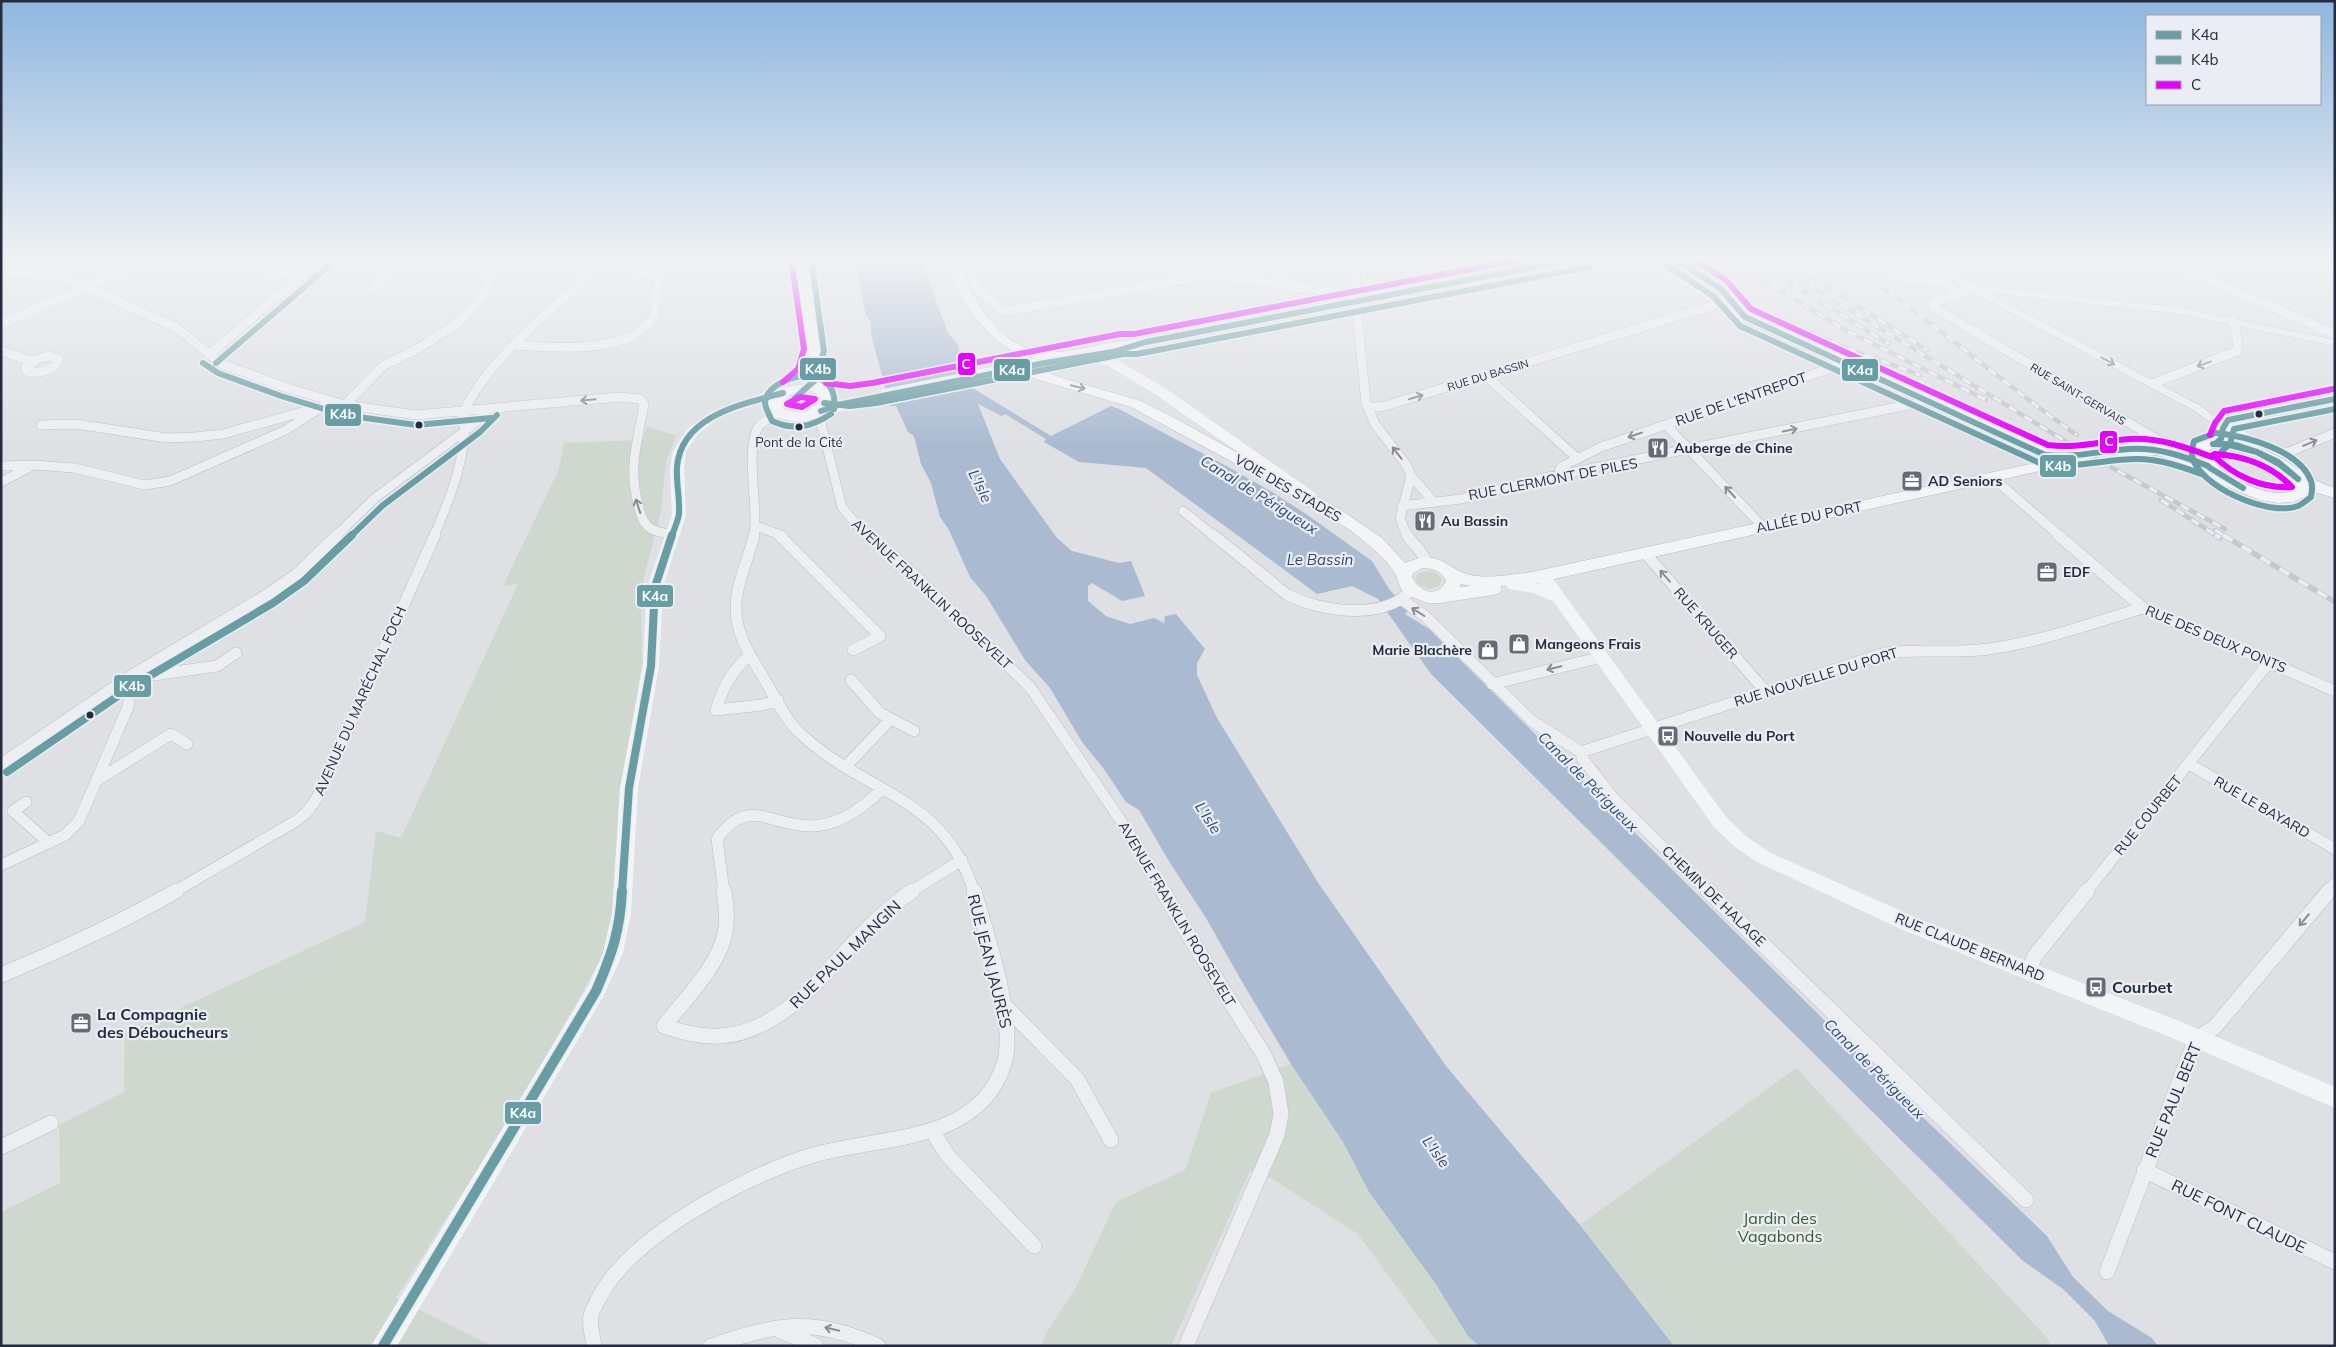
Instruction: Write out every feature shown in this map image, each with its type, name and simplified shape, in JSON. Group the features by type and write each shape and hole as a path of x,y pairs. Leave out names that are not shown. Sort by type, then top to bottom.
{"main road":[{"path":"810,320 822,391 828,402 817,412"},
{"name":"VOIE DES STADES","path":"971,320 988,339 1015,361 1050,379 1112,395 1136,404 1320,503 1376,542 1395,560 1404,574"},
{"path":"985,320 998,336 1009,345 1026,353 1059,356 1092,353 1122,354 1267,320"},
{"path":"1751,320 2030,446 2081,455 2139,441 2163,443 2183,448"},
{"path":"726,410 743,406 770,406 777,411 799,418 838,405 886,393 1092,353 1122,344 1122,354 1160,391 1320,503"},
{"path":"777,411 776,401 806,375 814,350"},
{"path":"1041,362 1059,356"},
{"path":"383,1346 596,991 613,956 622,909 629,789 651,664 655,587 679,516 680,502 676,477 678,453 691,432 711,417 726,410 786,392 805,387 850,396 886,393"},
{"path":"2115,448 2143,445 2201,448 2222,439 2223,428 2228,420 2246,418 2335,399"},
{"path":"2246,418 2239,426 2238,432 2254,450 2310,484 2335,493"},
{"path":"2216,443 2233,444 2254,450"},
{"path":"2115,448 2158,450 2208,466 2244,489 2258,495 2280,498 2297,496 2335,503"},
{"path":"2201,448 2201,458 2208,466"},
{"name":"ALLÉE DU PORT","path":"1445,595 1472,593 1514,585 1538,577 1992,477 2081,455"},
{"path":"2297,476 2303,489 2297,496"},
{"name":"VOIE DES STADES","path":"1376,542 1423,562"},
{"path":"1423,562 1445,568 1453,576 1454,587 1445,595 1430,597 1404,596 1404,574 1408,568 1423,562"},
{"name":"ALLÉE DU PORT","path":"1453,576 1478,582 1538,577"},
{"name":"RUE CLAUDE BERNARD","path":"1538,577 1561,600 1720,822 1734,837 1755,853 1881,911 2196,1038 2335,1098"},
{"path":"1514,585 1537,588 1561,600"}],"street":[{"path":"159,320 175,327 222,364 325,404 416,415 620,397 640,399 644,404 633,447 631,480 642,516 647,525 655,531 672,535"},
{"path":"209,355 250,320"},
{"path":"345,405 383,366 419,348 460,320"},
{"path":"464,411 470,398 513,345 541,320"},
{"path":"513,345 591,347 627,338 642,329 650,320"},
{"path":"1358,320 1369,408 1375,424 1407,466 1411,476 1423,492 1433,501"},
{"name":"RUE DU BASSIN","path":"1369,408 1385,406 1667,320"},
{"name":"RUE SAINT-GERVAIS","path":"1955,320 2163,443"},
{"path":"2032,320 2197,408 2223,428"},
{"path":"2152,384 2237,351 2238,344 2233,320 2335,343"},
{"path":"2305,320 2335,334"},
{"path":"1,351 32,361"},
{"name":"RUE DE L'ENTREPOT","path":"1558,475 1561,467 1602,447 1846,363"},
{"path":"1486,376 1578,459"},
{"name":"RUE CLERMONT DE PILES","path":"1403,501 1423,506 1558,475 1691,451 1918,403 1924,398"},
{"path":"41,425 76,424 167,438 195,437 223,434 325,404"},
{"path":"1,466 34,465 74,468 145,485 156,484 178,478 286,430 325,404"},
{"path":"1,764 130,677 268,594 298,573 382,493 465,431 490,408"},
{"name":"AVENUE DU MARÉCHAL FOCH","path":"1,975 70,946 139,912 296,821 307,812 317,798 439,525 456,477 465,431 466,417 464,411"},
{"name":"RUE JEAN JAURÈS","path":"594,1346 591,1338 590,1319 595,1301 603,1284 656,1236 709,1200 810,1155 933,1132 970,1113 988,1096 1007,1058 1009,1040 1005,1006 962,860 942,830 906,801 845,767 800,733 750,655 741,636 736,604 737,590 756,526 754,456 757,429 760,424 777,411"},
{"name":"AVENUE FRANKLIN ROOSEVELT","path":"817,412 842,508 857,525 906,566 1008,664 1046,709 1082,766 1138,846 1189,936 1264,1055 1276,1082 1281,1114 1277,1135 1186,1346"},
{"path":"1666,425 1763,527"},
{"path":"2286,454 2335,433"},
{"path":"1,482 34,465"},
{"path":"1411,476 1400,518 1402,527 1413,545 1425,556 1423,562"},
{"name":"RUE DES DEUX PONTS","path":"1992,477 2142,608 2270,661 2335,691"},
{"name":"RUE CLERMONT DE PILES","path":"1403,501 1444,501"},
{"path":"1183,512 1287,594 1304,601 1356,612 1380,608 1404,596"},
{"path":"756,526 783,536 880,636 853,650"},
{"name":"RUE KRUGER","path":"1645,553 1766,692"},
{"name":"CHEMIN DE HALAGE","path":"1404,596 1532,721 1581,752 1582,758 1614,800 2026,1200"},
{"name":"RUE NOUVELLE DU PORT","path":"1581,752 1885,653 1902,650 1988,649 2052,634 2142,608"},
{"path":"130,677 217,666 236,653"},
{"path":"750,655 737,667 726,683 719,697 716,710 762,705 778,700"},
{"path":"1492,684 1602,657"},
{"name":"RUE COURBET","path":"2030,970 2034,957 2270,661"},
{"path":"1,865 65,835 79,821 128,707 130,677"},
{"path":"851,680 880,713 890,720 914,731"},
{"path":"845,767 890,720"},
{"path":"96,781 171,734 187,744"},
{"name":"RUE LE BAYARD","path":"2189,764 2335,849"},
{"name":"RUE PAUL MANGIN","path":"882,789 854,812 833,822 812,826 782,822 758,814 740,817 724,826 717,839 726,932 716,955 664,1026 692,1035 715,1038 733,1035 762,1025 775,1018 798,1001 865,930 900,901 940,872 962,860"},
{"path":"26,802 13,811 49,843"},
{"name":"RUE PAUL BERT","path":"2107,1272 2144,1170 2196,1038 2214,1028 2335,882"},
{"path":"1005,1006 1077,1080 1111,1140"},
{"path":"1,1147 51,1124"},
{"path":"933,1132 948,1156 1034,1246"},
{"name":"RUE FONT CLAUDE","path":"2144,1170 2335,1262"},
{"path":"711,1346 751,1333 815,1326 832,1328 878,1346"},
{"path":"777,1329 816,1346"}],"green space":[{"path":"647,426 676,436 666,462 661,510 641,589 642,663 620,797 613,914 602,957 527,1091 396,1298 492,1346 1,1346 1,1212 60,1183 59,1125 124,1092 125,1034 365,922 376,831 401,838 518,584 503,586 559,469 564,443 643,440"},
{"path":"1435,572 1442,579 1439,586 1429,589 1418,584 1416,576 1419,573"},
{"path":"1291,1064 1343,1142 1369,1192 1435,1283 1468,1335 1479,1346 1440,1346 1358,1234 1271,1178 1250,1171 1171,1346 1041,1346 1048,1330 1076,1287 1116,1202 1185,1170 1211,1093"},
{"name":"Jardin des Vagabonds","path":"1796,1068 2049,1340 2050,1346 1674,1346 1580,1225"}],"water":[{"path":"869,320 943,320 948,333 958,345 964,371 971,387 1051,436 1111,406 1119,409 1272,492 1372,561 1389,589 1408,611 1405,614 1429,629 1908,1103 2047,1236 2073,1277 2108,1311 2152,1338 2158,1346 2109,1346 2095,1321 2063,1289 2023,1261 1431,674 1378,599 1352,586 1317,594 1146,468 1079,462 1044,442 1046,439 1005,414 1002,416 978,404 1000,459 1057,538 1072,551 1119,563 1131,561 1145,596 1122,601 1092,583 1088,586 1088,601 1106,616 1130,624 1154,618 1164,623 1165,616 1176,614 1205,649 1197,663 1197,675 1217,718 1319,884 1446,1066 1580,1225 1674,1346 1479,1346 1468,1336 1435,1283 1369,1192 1343,1142 1291,1064 1206,918 1170,863 1139,810 1126,802 1104,769 1082,742 1050,688 1025,660 986,596 970,577 949,530 940,517 931,483 921,464 914,436 908,432 896,406 890,406 871,334 871,322"}],"railway":[{"path":"1781,320 1836,344 1920,375"},
{"path":"1828,320 1986,400"},
{"path":"1850,320 1889,344"},
{"path":"1866,320 2083,452 2225,529"},
{"path":"1879,320 1927,350"},
{"path":"1926,320 2026,398 2077,435"},
{"path":"2161,500 2217,536"},
{"path":"2215,530 2225,536"},
{"path":"2215,535 2220,538"},
{"path":"2223,535 2335,602"}],"transit line":[{"name":"K4b","path":"216,363 266,320"},
{"name":"C","path":"783,382 798,369 804,349 800,320"},
{"name":"K4b","path":"795,398 815,380 824,351 820,320"},
{"name":"C","path":"826,383 850,386 872,383 1120,334 1134,334 1207,320"},
{"name":"K4a","path":"821,411 838,405 1045,363 1113,352 1146,342 1261,320"},
{"name":"K4b","path":"824,403 850,406 876,403 1123,354 1137,354 1314,320"},
{"name":"K4b","path":"1734,320 1740,326 2042,464 2075,466 2119,460 2149,459 2177,465 2204,475"},
{"name":"K4a","path":"1751,320 2045,455 2087,455 2118,450 2150,449 2208,466"},
{"name":"C","path":"1775,320 2048,445 2069,447 2140,439 2182,446 2212,457"},
{"name":"K4b","path":"203,363 218,373 281,396 344,415 416,425 491,418"},
{"name":"K4b","path":"831,414 810,426 795,428 780,425 772,421 765,404 766,397 776,385 787,380 799,377 812,377 823,380 832,386 836,396 834,409"},
{"name":"C","path":"2210,435 2215,423 2224,411 2333,389"},
{"name":"K4a","path":"383,1346 596,991 613,953 621,913 629,788 651,666 655,587 679,515 677,469 679,451 693,431 715,415 742,404 783,393"},
{"name":"C","path":"800,397 815,399 802,407 794,407 787,404 800,397"},
{"name":"K4a","path":"2216,443 2221,439 2223,428 2228,420 2335,399"},
{"name":"K4b","path":"2222,451 2230,444 2234,429 2335,409"},
{"name":"K4b","path":"7,772 134,685 273,603 304,581 382,506 480,432 497,415"},
{"name":"K4b","path":"2213,434 2194,441 2191,455 2198,470 2214,484 2256,504 2278,508 2298,506 2311,497 2313,484 2307,471 2295,460 2262,443 2228,434 2216,433"},
{"name":"K4a","path":"2213,444 2226,444 2257,452"},
{"name":"K4a","path":"2213,444 2236,445 2257,452"},
{"name":"K4a","path":"2257,452 2278,462 2298,479"},
{"name":"K4a","path":"2257,452 2279,464 2298,479"},
{"name":"C","path":"2215,454 2236,456 2267,467 2292,487 2272,487 2249,480 2220,462 2213,455 2215,454"},
{"name":"K4a","path":"2210,468 2243,488"},
{"name":"K4a","path":"2210,468 2225,479 2243,488"}],"place":[{"name":"Pont de la Cité","path":"799,427"},
{"name":"Auberge de Chine","path":"1658,448"},
{"name":"AD Seniors","path":"1912,481"},
{"name":"Au Bassin","path":"1425,521"},
{"name":"EDF","path":"2047,572"},
{"name":"Mangeons Frais","path":"1519,644"},
{"name":"Marie Blachère","path":"1488,650"},
{"name":"Nouvelle du Port","path":"1668,736"},
{"name":"Courbet","path":"2096,987"},
{"name":"La Compagnie des Déboucheurs","path":"81,1023"}],"water label":[{"name":"L'Isle","path":"980,486"},
{"name":"Canal de Périgueux","path":"1259,495"},
{"name":"Le Bassin","path":"1320,560"},
{"name":"Canal de Périgueux","path":"1588,782"},
{"name":"L'Isle","path":"1208,818"},
{"name":"Canal de Périgueux","path":"1874,1069"},
{"name":"L'Isle","path":"1436,1152"}]}
